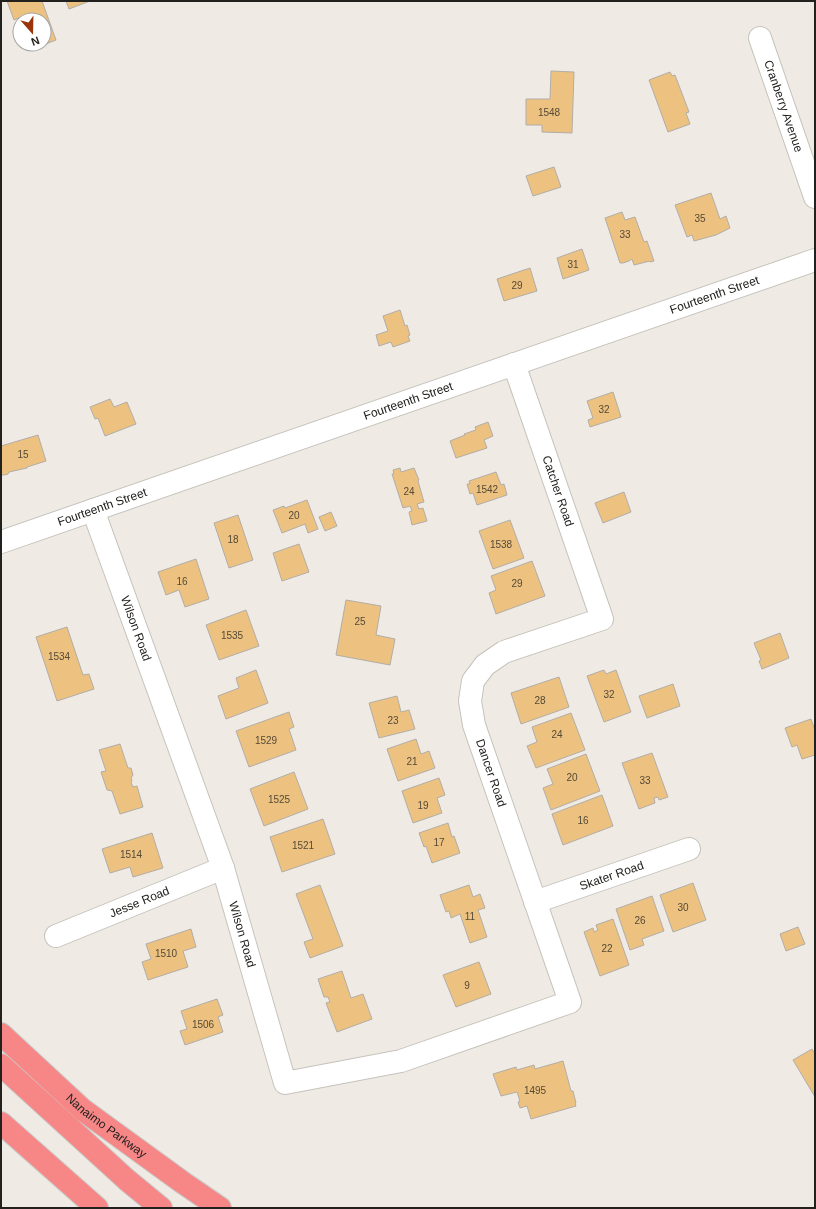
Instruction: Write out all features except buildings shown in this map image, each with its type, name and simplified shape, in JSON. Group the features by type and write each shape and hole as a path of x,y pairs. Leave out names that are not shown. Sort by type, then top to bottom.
{"highway":[{"name":"Nanaimo Parkway","path":"1,1034 83,1110 220,1208"},
{"path":"1,1065 127,1180 162,1208"},
{"path":"1,1124 97,1208"}],"street":[{"name":"Cranberry Avenue","path":"760,38 815,197"},
{"name":"Fourteenth Street","path":"1,542 815,260"},
{"name":"Catcher Road","path":"514,364 602,618"},
{"name":"Wilson Road","path":"93,510 224,868 285,1082 401,1061 570,1002"},
{"name":"Dancer Road","path":"570,1002 474,725 470,701 474,682 484,666 504,652 602,618"},
{"name":"Skater Road","path":"535,902 689,849"},
{"name":"Jesse Road","path":"56,936 224,868"}]}
